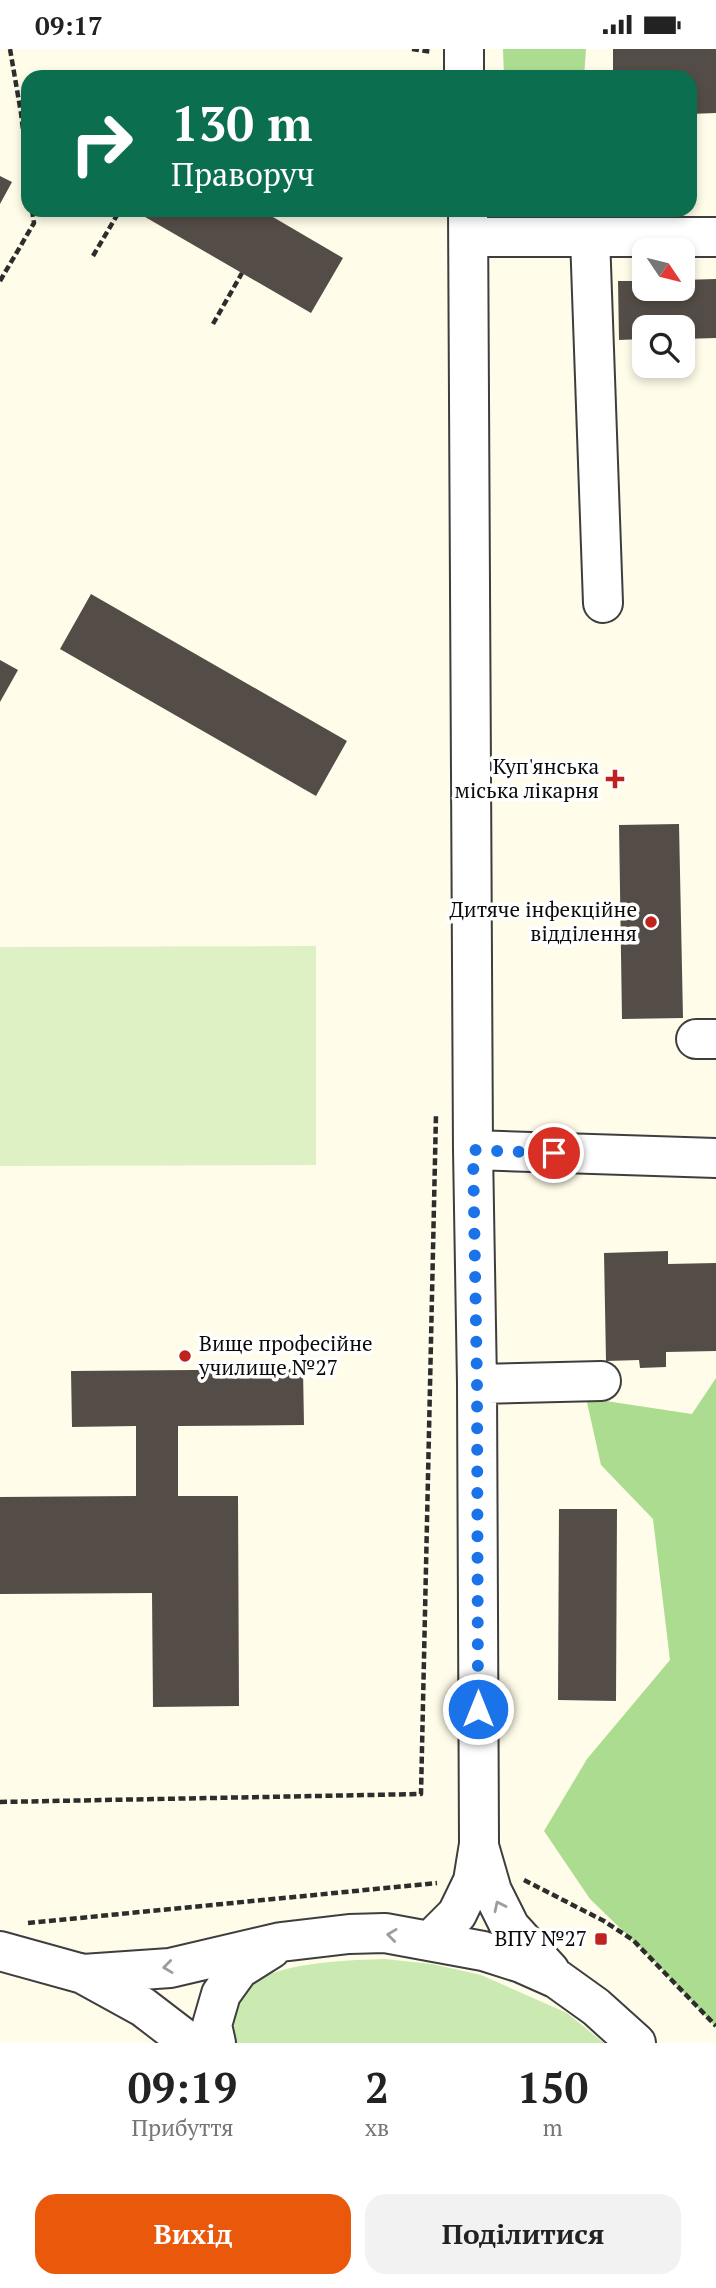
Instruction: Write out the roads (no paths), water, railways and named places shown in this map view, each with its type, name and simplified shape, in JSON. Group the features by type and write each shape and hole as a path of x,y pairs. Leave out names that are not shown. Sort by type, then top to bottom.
{"street":[{"path":"464,49 464,70"},
{"path":"430,1941 457,1914 473,1881 479,1844 468,223 590,237 716,237"},
{"path":"590,237 603,603"},
{"path":"473,1150 716,1157"},
{"path":"477,1384 601,1381"},
{"path":"479,1844 492,1891 510,1927 557,1979"},
{"path":"83,1973 170,1968 281,1942 385,1933 483,1951 521,1963 557,1979 596,2007 636,2043"},
{"path":"10,1936 143,2007 190,2043"},
{"path":"216,2043 212,2025 221,1994 239,1969 281,1942"}],"place":[{"name":"Куп'янська міська лікарня","path":"615,779"},
{"name":"Дитяче інфекційне відділення","path":"651,922"},
{"name":"Вище професійне училище №27","path":"185,1356"},
{"name":"ВПУ №27","path":"601,1939"}]}
